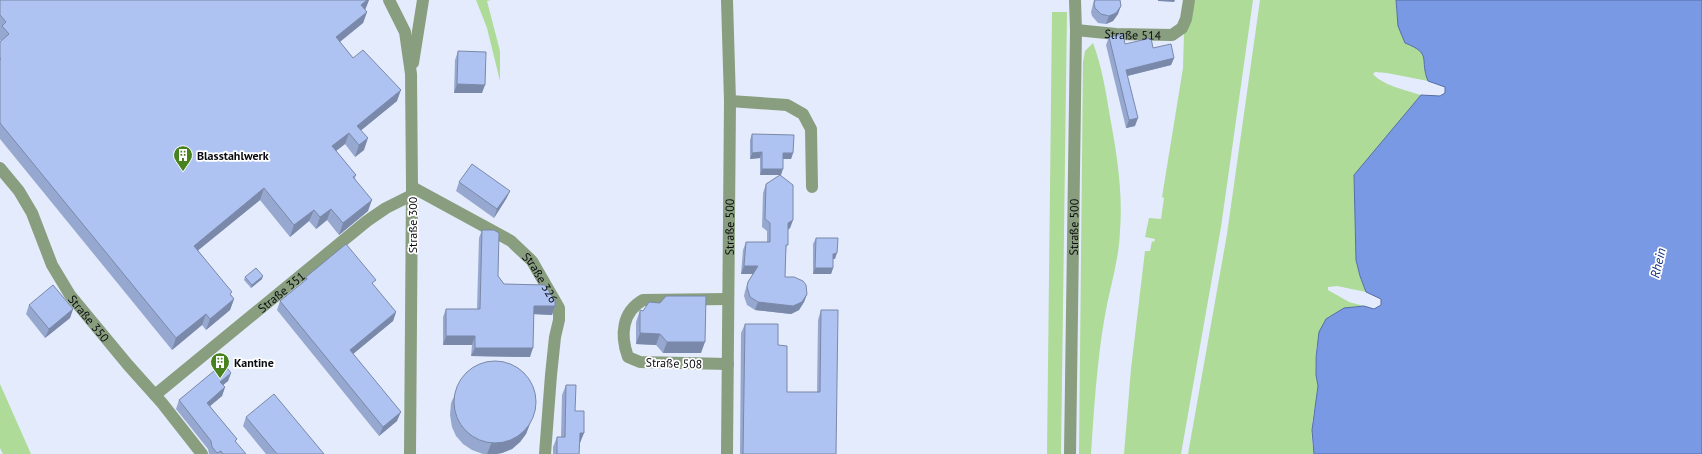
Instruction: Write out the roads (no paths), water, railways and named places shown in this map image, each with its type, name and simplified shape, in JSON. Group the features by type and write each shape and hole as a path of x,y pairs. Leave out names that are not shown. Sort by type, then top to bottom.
{"street":[{"name":"Straße 300","path":"389,0 405,32 411,74 412,191 410,454"},
{"path":"411,74 423,0"},
{"name":"Straße 500","path":"727,0 730,102 727,454"},
{"name":"Straße 500","path":"1070,454 1076,30 1075,0"},
{"name":"Straße 514","path":"1076,30 1116,34 1172,35 1182,28 1186,19 1189,0"},
{"path":"730,102 787,105 803,114 811,129 812,187"},
{"name":"Straße 350","path":"0,168 19,191 32,214 52,266 70,295 155,395 202,454"},
{"name":"Straße 351","path":"155,395 368,221 412,191"},
{"name":"Straße 326","path":"412,191 511,241 532,261 559,308 559,320 555,336 551,375 545,454"},
{"name":"Straße 508","path":"728,299 643,300 635,304 628,313 624,337 624,348 628,357 640,362 728,364"}],"water":[{"name":"Rhein","path":"1396,0 1702,0 1702,454 1314,454 1312,430 1318,386 1316,375 1316,357 1319,332 1326,319 1344,308 1364,306 1374,309 1381,305 1381,299 1366,292 1356,260 1354,175 1421,95 1440,96 1445,93 1445,87 1428,81 1424,58 1419,50 1405,43 1398,26"}],"place":[{"name":"Blasstahlwerk","path":"183,172"},
{"name":"Kantine","path":"220,379"}]}
